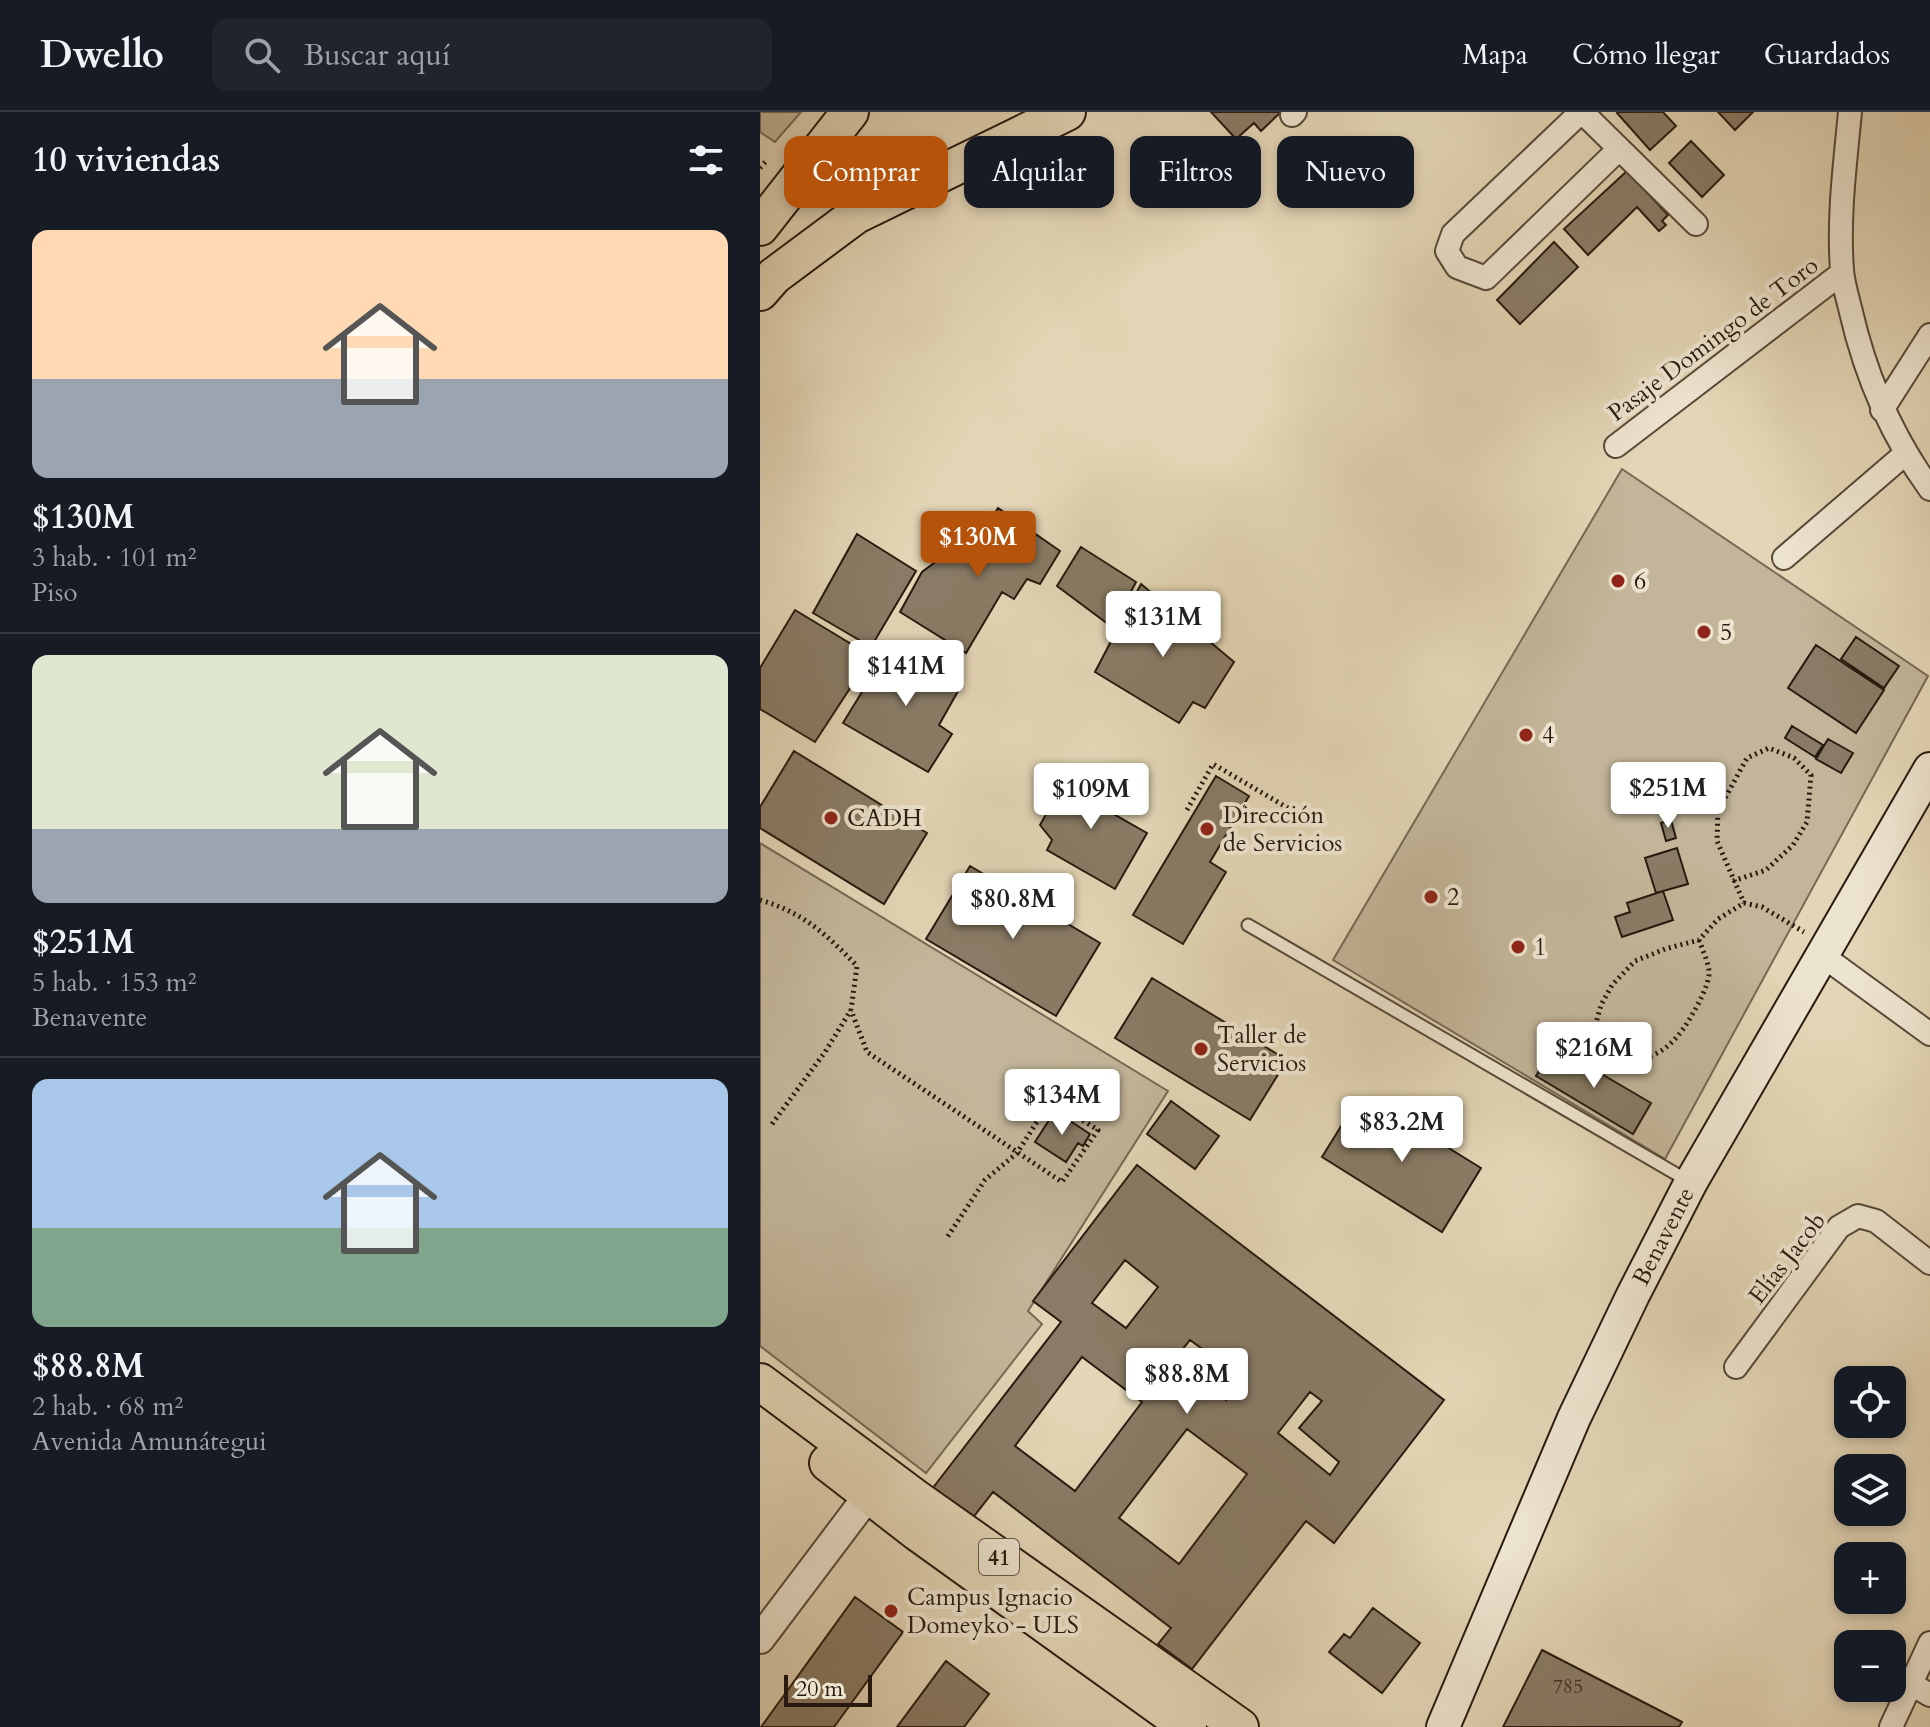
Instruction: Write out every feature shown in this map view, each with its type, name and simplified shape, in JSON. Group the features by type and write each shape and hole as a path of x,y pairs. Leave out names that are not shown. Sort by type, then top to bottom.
{"main road":[{"path":"760,227 850,112"},
{"path":"760,292 774,276 856,215 1067,112"},
{"name":"Benavente","path":"1443,1727 1574,1418 1691,1182 1930,769"},
{"name":"41","path":"760,1382 876,1485 1188,1727"},
{"name":"41","path":"760,1411 1240,1727"}],"street":[{"path":"1619,149 1486,278 1457,267 1447,251 1453,234 1582,112 1696,224"},
{"path":"1850,112 1841,204 1842,273 1860,350 1882,410 1905,454 1930,489"},
{"name":"Pasaje Domingo de Toro","path":"1616,446 1842,273"},
{"path":"1882,410 1930,335"},
{"path":"1784,558 1905,454"},
{"path":"1826,952 1930,1034"},
{"name":"Elías Jacob","path":"1736,1367 1839,1227 1858,1216 1876,1221 1930,1263"},
{"path":"760,1639 876,1485"},
{"path":"1891,1727 1921,1689 1930,1643"}],"lane":[{"path":"1248,925 1691,1182"}],"path":[{"path":"1733,881 1766,870 1793,845 1807,822 1811,775 1794,758 1769,748 1747,758 1718,811 1717,841 1733,881 1744,903"},
{"path":"1187,810 1213,764 1288,808"},
{"path":"760,900 787,907 831,938 857,966 851,1010 825,1052 772,1124"},
{"path":"1699,940 1710,972 1699,1003 1681,1035 1665,1051 1642,1058 1617,1058 1598,1046 1594,1030 1601,1005 1635,961 1699,940 1718,919 1744,903 1762,907 1826,952"},
{"path":"851,1010 867,1052 1017,1153 1062,1182 1098,1130 1051,1100 1017,1153 985,1180 946,1239"}],"shaded area":[{"path":"760,112 801,112 775,142 760,132"},
{"path":"1622,469 1928,676 1665,1159 1333,960"},
{"path":"760,843 1168,1091 1028,1311 1042,1324 926,1473 760,1346"}],"building":[{"path":"1211,112 1281,112 1261,131 1254,123 1239,136 1233,136"},
{"path":"1618,112 1663,112 1676,126 1650,150"},
{"path":"1718,112 1753,112 1735,130"},
{"path":"1691,141 1724,175 1702,197 1669,163"},
{"path":"1627,171 1668,215 1662,221 1666,225 1659,231 1637,207 1588,255 1564,229"},
{"path":"1554,242 1578,267 1520,324 1497,300"},
{"path":"998,508 1060,551 1040,584 1027,579 1014,599 1002,592 966,653 900,612 922,572 977,531 984,532"},
{"path":"857,534 916,571 871,647 813,613"},
{"path":"1081,547 1136,582 1112,627 1057,586"},
{"path":"1141,584 1234,662 1205,708 1193,702 1179,723 1095,672"},
{"path":"795,610 871,656 815,742 760,709 760,668"},
{"path":"1856,637 1899,666 1884,688 1841,659"},
{"path":"892,643 962,684 939,725 952,734 928,772 843,723"},
{"path":"1816,645 1884,690 1856,733 1788,688"},
{"path":"1792,726 1823,745 1815,757 1785,738"},
{"path":"1828,739 1853,753 1841,773 1816,759"},
{"name":"CADH","path":"794,751 927,833 884,904 760,828 760,807"},
{"path":"1071,771 1119,799 1112,813 1147,833 1115,889 1047,850 1052,840 1040,825"},
{"name":"Dirección de Servicios","path":"1216,776 1249,796 1210,862 1226,872 1183,944 1133,915"},
{"path":"1671,820 1676,838 1666,841 1661,823"},
{"path":"1677,848 1688,884 1656,893 1645,858"},
{"path":"970,866 1100,943 1056,1016 926,939"},
{"path":"1663,891 1673,920 1622,937 1615,917 1630,912 1627,903"},
{"name":"Taller de Servicios","path":"1152,978 1287,1060 1250,1120 1115,1038"},
{"path":"1554,1046 1651,1103 1633,1134 1536,1076"},
{"path":"1358,1099 1400,1126 1403,1120 1481,1168 1442,1232 1322,1157"},
{"path":"1171,1101 1219,1136 1195,1169 1147,1134"},
{"path":"1055,1111 1090,1134 1083,1146 1078,1143 1066,1162 1035,1142"},
{"path":"1137,1165 1444,1400 1334,1543 1306,1521 1192,1669 1158,1644 1171,1628 993,1492 971,1520 932,1489 1061,1322 1033,1301","holes":["1125,1260 1158,1287 1126,1328 1092,1303","1190,1340 1242,1378 1226,1400 1175,1359","1082,1357 1142,1402 1075,1491 1015,1446","1310,1392 1322,1401 1299,1428 1339,1462 1330,1475 1278,1433","1187,1429 1247,1474 1179,1564 1119,1518"]},
{"path":"855,1597 903,1632 834,1727 761,1727"},
{"path":"1373,1608 1420,1643 1382,1693 1329,1652 1344,1634 1350,1638"},
{"path":"1542,1650 1682,1722 1679,1727 1503,1727"},
{"path":"946,1661 989,1694 964,1727 897,1727"}],"place":[{"name":"6","path":"1618,581"},
{"name":"5","path":"1704,632"},
{"name":"4","path":"1526,735"},
{"name":"CADH","path":"831,818"},
{"name":"Dirección de Servicios","path":"1207,829"},
{"name":"2","path":"1431,897"},
{"name":"1","path":"1518,947"},
{"name":"Taller de Servicios","path":"1201,1049"},
{"name":"Campus Ignacio Domeyko - ULS","path":"891,1611"}]}
